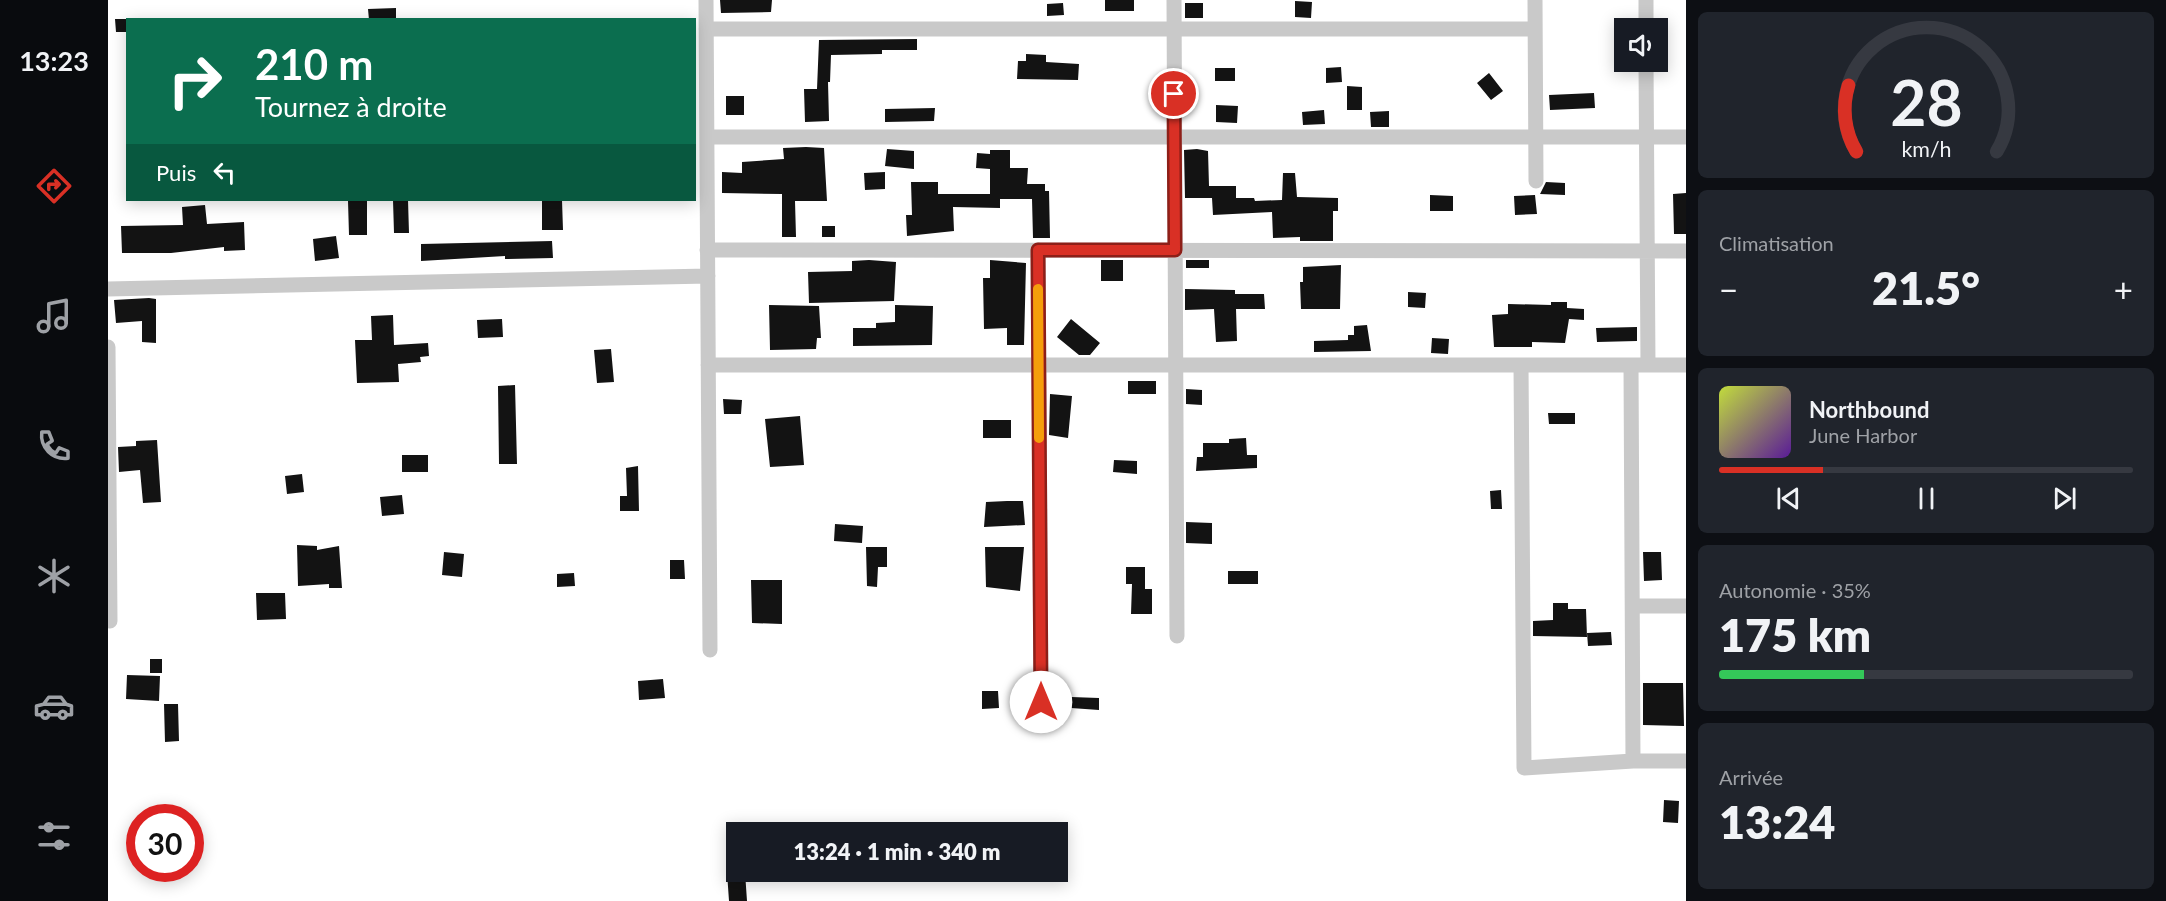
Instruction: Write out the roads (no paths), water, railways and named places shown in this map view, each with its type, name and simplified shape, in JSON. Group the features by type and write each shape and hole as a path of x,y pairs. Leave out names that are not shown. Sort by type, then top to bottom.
{"street":[{"path":"706,0 710,650"},
{"path":"1174,0 1177,636"},
{"path":"1535,0 1536,180"},
{"path":"1646,0 1646,18"},
{"path":"706,29 1535,29"},
{"path":"1646,72 1648,365"},
{"path":"707,137 1686,137"},
{"path":"707,250 1686,251"},
{"path":"1038,250 1041,702"},
{"path":"108,289 708,276"},
{"path":"108,347 110,621"},
{"path":"708,365 1686,365"},
{"path":"1521,365 1524,768 1634,761 1686,761"},
{"path":"1631,365 1634,761"},
{"path":"1632,606 1686,606"}]}
